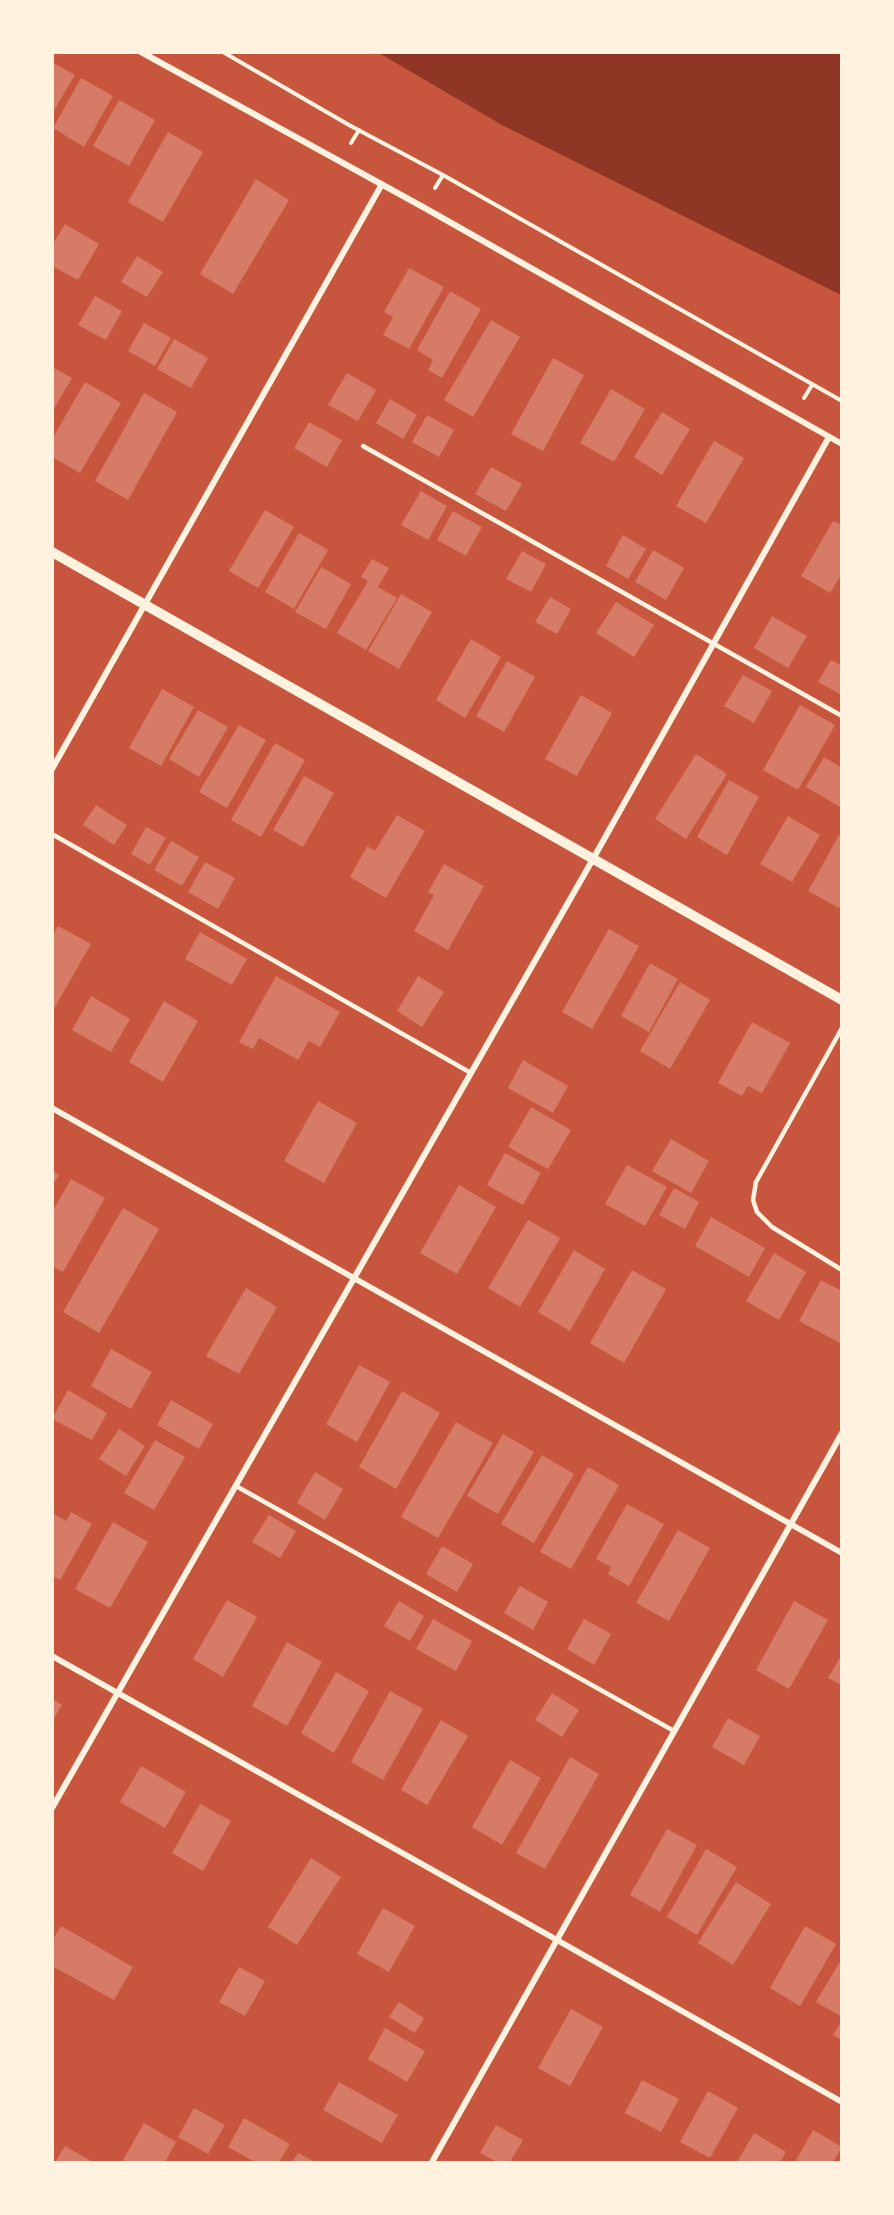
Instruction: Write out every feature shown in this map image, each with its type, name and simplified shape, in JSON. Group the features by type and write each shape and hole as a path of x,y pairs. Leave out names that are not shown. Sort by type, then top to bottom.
{"street":[{"path":"141,52 382,184 842,444"},
{"path":"52,770 382,184"},
{"path":"52,1808 356,1278 829,437"},
{"path":"52,552 842,1000"},
{"path":"52,1108 842,1553"},
{"path":"432,2163 842,1433"},
{"path":"52,1656 842,2103"}],"lane":[{"path":"363,446 842,716"},
{"path":"52,834 471,1073"},
{"path":"842,1028 756,1182 753,1200 757,1212 772,1227 842,1270"},
{"path":"236,1486 674,1731"}],"path":[{"path":"223,52 842,401"},
{"path":"351,143 359,130"},
{"path":"435,188 443,176"},
{"path":"804,398 812,385"}],"shaded area":[{"path":"379,53 841,53 841,295 502,125"}],"building":[{"path":"52,62 75,75 52,114"},
{"path":"81,78 113,96 84,147 53,128"},
{"path":"119,100 155,120 129,166 93,146"},
{"path":"168,132 203,152 163,222 128,202"},
{"path":"256,179 289,200 233,294 200,274"},
{"path":"65,224 99,244 78,280 52,266 52,245"},
{"path":"137,256 163,272 147,297 121,282"},
{"path":"409,268 444,287 409,349 383,335 393,317 384,312"},
{"path":"450,291 481,309 442,378 428,370 433,360 417,350"},
{"path":"95,296 122,311 106,340 78,325"},
{"path":"491,320 520,337 473,417 444,400"},
{"path":"144,323 171,338 155,366 128,351"},
{"path":"174,339 208,358 191,388 157,369"},
{"path":"553,358 584,375 543,451 511,434"},
{"path":"52,367 72,378 52,412"},
{"path":"347,373 376,390 358,421 328,405"},
{"path":"85,382 121,403 80,473 52,457 52,439"},
{"path":"611,389 645,409 614,462 580,443"},
{"path":"144,393 177,412 128,500 95,481"},
{"path":"390,399 417,415 403,439 376,423"},
{"path":"662,412 690,429 662,475 634,457"},
{"path":"427,415 454,430 439,457 412,442"},
{"path":"309,422 342,440 327,467 294,448"},
{"path":"714,441 744,458 706,523 676,506"},
{"path":"491,467 522,484 506,511 475,494"},
{"path":"421,491 447,506 428,540 401,525"},
{"path":"265,510 294,527 258,588 229,571"},
{"path":"453,511 482,527 466,556 437,540"},
{"path":"833,521 842,525 842,574 830,593 801,576"},
{"path":"299,533 328,550 294,609 265,592"},
{"path":"623,535 646,549 628,579 606,566"},
{"path":"653,550 684,568 666,600 635,582"},
{"path":"522,551 546,564 531,592 506,579"},
{"path":"372,559 389,568 378,587 397,598 366,650 337,633 368,581 361,577"},
{"path":"321,567 351,584 326,629 295,612"},
{"path":"401,594 432,612 399,669 368,651"},
{"path":"550,597 571,609 557,634 535,622"},
{"path":"616,602 654,625 634,657 596,633"},
{"path":"772,616 807,636 788,668 754,648"},
{"path":"471,639 501,657 465,718 436,700"},
{"path":"831,660 842,666 842,695 818,682"},
{"path":"507,661 535,677 504,732 476,716"},
{"path":"743,675 772,691 754,723 724,706"},
{"path":"162,689 194,707 161,766 129,748"},
{"path":"581,695 612,713 577,776 545,759"},
{"path":"800,705 835,725 798,790 763,770"},
{"path":"198,710 228,727 199,777 169,759"},
{"path":"239,725 266,740 227,808 199,792"},
{"path":"275,743 305,760 261,837 231,820"},
{"path":"696,754 727,774 686,839 655,819"},
{"path":"824,757 842,768 842,808 806,787"},
{"path":"304,776 334,793 303,847 273,830"},
{"path":"729,780 759,797 727,855 697,837"},
{"path":"96,805 127,825 114,845 83,825"},
{"path":"397,815 425,831 386,898 350,877 367,846 375,851"},
{"path":"788,816 820,835 792,882 760,864"},
{"path":"146,827 166,838 150,865 131,854"},
{"path":"839,835 842,836 842,904 839,908 808,891"},
{"path":"171,841 199,857 182,886 154,870"},
{"path":"205,862 235,878 218,909 188,892"},
{"path":"444,864 484,886 448,950 414,931 434,895 428,892"},
{"path":"58,926 91,944 52,1012 52,936"},
{"path":"609,929 639,946 592,1029 562,1012"},
{"path":"200,932 247,959 232,985 185,959"},
{"path":"650,963 678,979 649,1032 621,1016"},
{"path":"276,976 340,1012 320,1047 309,1041 298,1060 259,1038 253,1049 239,1042"},
{"path":"418,976 444,992 422,1027 397,1011"},
{"path":"680,982 710,1000 670,1069 640,1051"},
{"path":"91,996 130,1019 111,1052 72,1030"},
{"path":"164,1001 198,1021 163,1082 129,1062"},
{"path":"752,1022 790,1043 762,1093 748,1086 742,1096 718,1083"},
{"path":"523,1060 568,1086 553,1113 508,1088"},
{"path":"318,1101 357,1123 324,1183 284,1161"},
{"path":"531,1107 571,1130 548,1169 508,1147"},
{"path":"671,1139 709,1161 691,1193 652,1171"},
{"path":"505,1153 541,1173 523,1205 487,1185"},
{"path":"627,1165 667,1187 645,1226 605,1204"},
{"path":"52,1171 59,1175 52,1186"},
{"path":"71,1179 105,1198 63,1272 52,1266 52,1212"},
{"path":"459,1185 496,1207 457,1274 420,1253"},
{"path":"674,1188 699,1202 685,1229 659,1215"},
{"path":"123,1208 159,1229 99,1333 63,1312"},
{"path":"711,1217 765,1248 749,1277 695,1246"},
{"path":"528,1220 560,1238 520,1307 488,1288"},
{"path":"574,1250 605,1269 570,1331 538,1312"},
{"path":"774,1253 806,1272 779,1320 746,1301"},
{"path":"632,1270 666,1289 624,1363 590,1343"},
{"path":"821,1280 842,1291 842,1339 840,1343 799,1321"},
{"path":"246,1288 277,1307 239,1374 206,1356"},
{"path":"111,1349 152,1372 131,1409 91,1386"},
{"path":"359,1365 390,1382 357,1442 326,1424"},
{"path":"68,1390 107,1413 92,1440 52,1419"},
{"path":"402,1391 440,1413 396,1489 359,1467"},
{"path":"171,1400 213,1424 199,1449 157,1425"},
{"path":"456,1422 493,1443 438,1538 401,1517"},
{"path":"119,1429 145,1446 126,1476 99,1459"},
{"path":"503,1434 534,1452 498,1514 467,1496"},
{"path":"155,1440 185,1457 154,1510 124,1493"},
{"path":"542,1455 574,1474 534,1543 501,1524"},
{"path":"588,1467 619,1485 571,1569 540,1552"},
{"path":"315,1472 343,1489 325,1520 297,1503"},
{"path":"627,1504 664,1524 629,1586 608,1574 611,1567 596,1559"},
{"path":"71,1512 92,1524 60,1580 52,1576 52,1513 66,1521"},
{"path":"269,1515 296,1531 280,1558 252,1542"},
{"path":"113,1522 148,1542 110,1608 75,1589"},
{"path":"678,1530 710,1548 669,1621 636,1603"},
{"path":"442,1546 473,1564 457,1592 426,1574"},
{"path":"520,1586 548,1602 533,1630 504,1613"},
{"path":"227,1600 257,1617 223,1677 193,1659"},
{"path":"399,1601 424,1616 410,1641 384,1626"},
{"path":"794,1601 828,1620 789,1689 756,1670"},
{"path":"433,1619 472,1641 456,1671 416,1649"},
{"path":"584,1619 611,1634 594,1665 567,1649"},
{"path":"287,1642 322,1662 287,1726 252,1706"},
{"path":"842,1654 842,1685 828,1678"},
{"path":"336,1672 369,1691 334,1753 301,1733"},
{"path":"390,1691 423,1709 383,1780 351,1762"},
{"path":"552,1693 579,1710 562,1737 535,1720"},
{"path":"52,1699 62,1705 52,1722"},
{"path":"728,1718 760,1736 744,1765 712,1747"},
{"path":"441,1720 468,1736 427,1805 401,1790"},
{"path":"570,1757 599,1774 545,1869 516,1853"},
{"path":"510,1760 541,1778 502,1845 472,1827"},
{"path":"141,1766 186,1792 165,1828 120,1802"},
{"path":"200,1804 231,1821 203,1871 172,1853"},
{"path":"667,1829 697,1845 660,1912 630,1895"},
{"path":"706,1849 737,1867 697,1935 667,1917"},
{"path":"311,1858 341,1877 297,1945 268,1927"},
{"path":"736,1882 771,1904 733,1965 698,1943"},
{"path":"383,1908 415,1926 389,1972 357,1954"},
{"path":"61,1926 133,1967 114,2000 52,1966 52,1941"},
{"path":"805,1926 836,1944 800,2006 770,1988"},
{"path":"842,1958 842,2017 816,2002"},
{"path":"239,1967 265,1981 245,2016 219,2002"},
{"path":"399,2002 424,2018 415,2033 389,2017"},
{"path":"571,2009 603,2027 570,2086 538,2068"},
{"path":"842,2021 842,2040 833,2035"},
{"path":"385,2028 425,2051 407,2082 368,2059"},
{"path":"642,2080 679,2099 661,2132 625,2113"},
{"path":"339,2082 398,2115 382,2143 323,2110"},
{"path":"708,2091 738,2108 710,2158 680,2142"},
{"path":"194,2108 225,2125 208,2154 178,2137"},
{"path":"244,2118 290,2144 279,2162 255,2162 228,2147"},
{"path":"144,2123 176,2142 165,2162 122,2162"},
{"path":"496,2125 523,2140 510,2162 497,2162 480,2153"},
{"path":"813,2130 842,2147 833,2162 795,2162"},
{"path":"754,2133 786,2152 780,2162 737,2162"},
{"path":"65,2146 93,2162 55,2162"},
{"path":"298,2153 315,2162 292,2162"}]}
